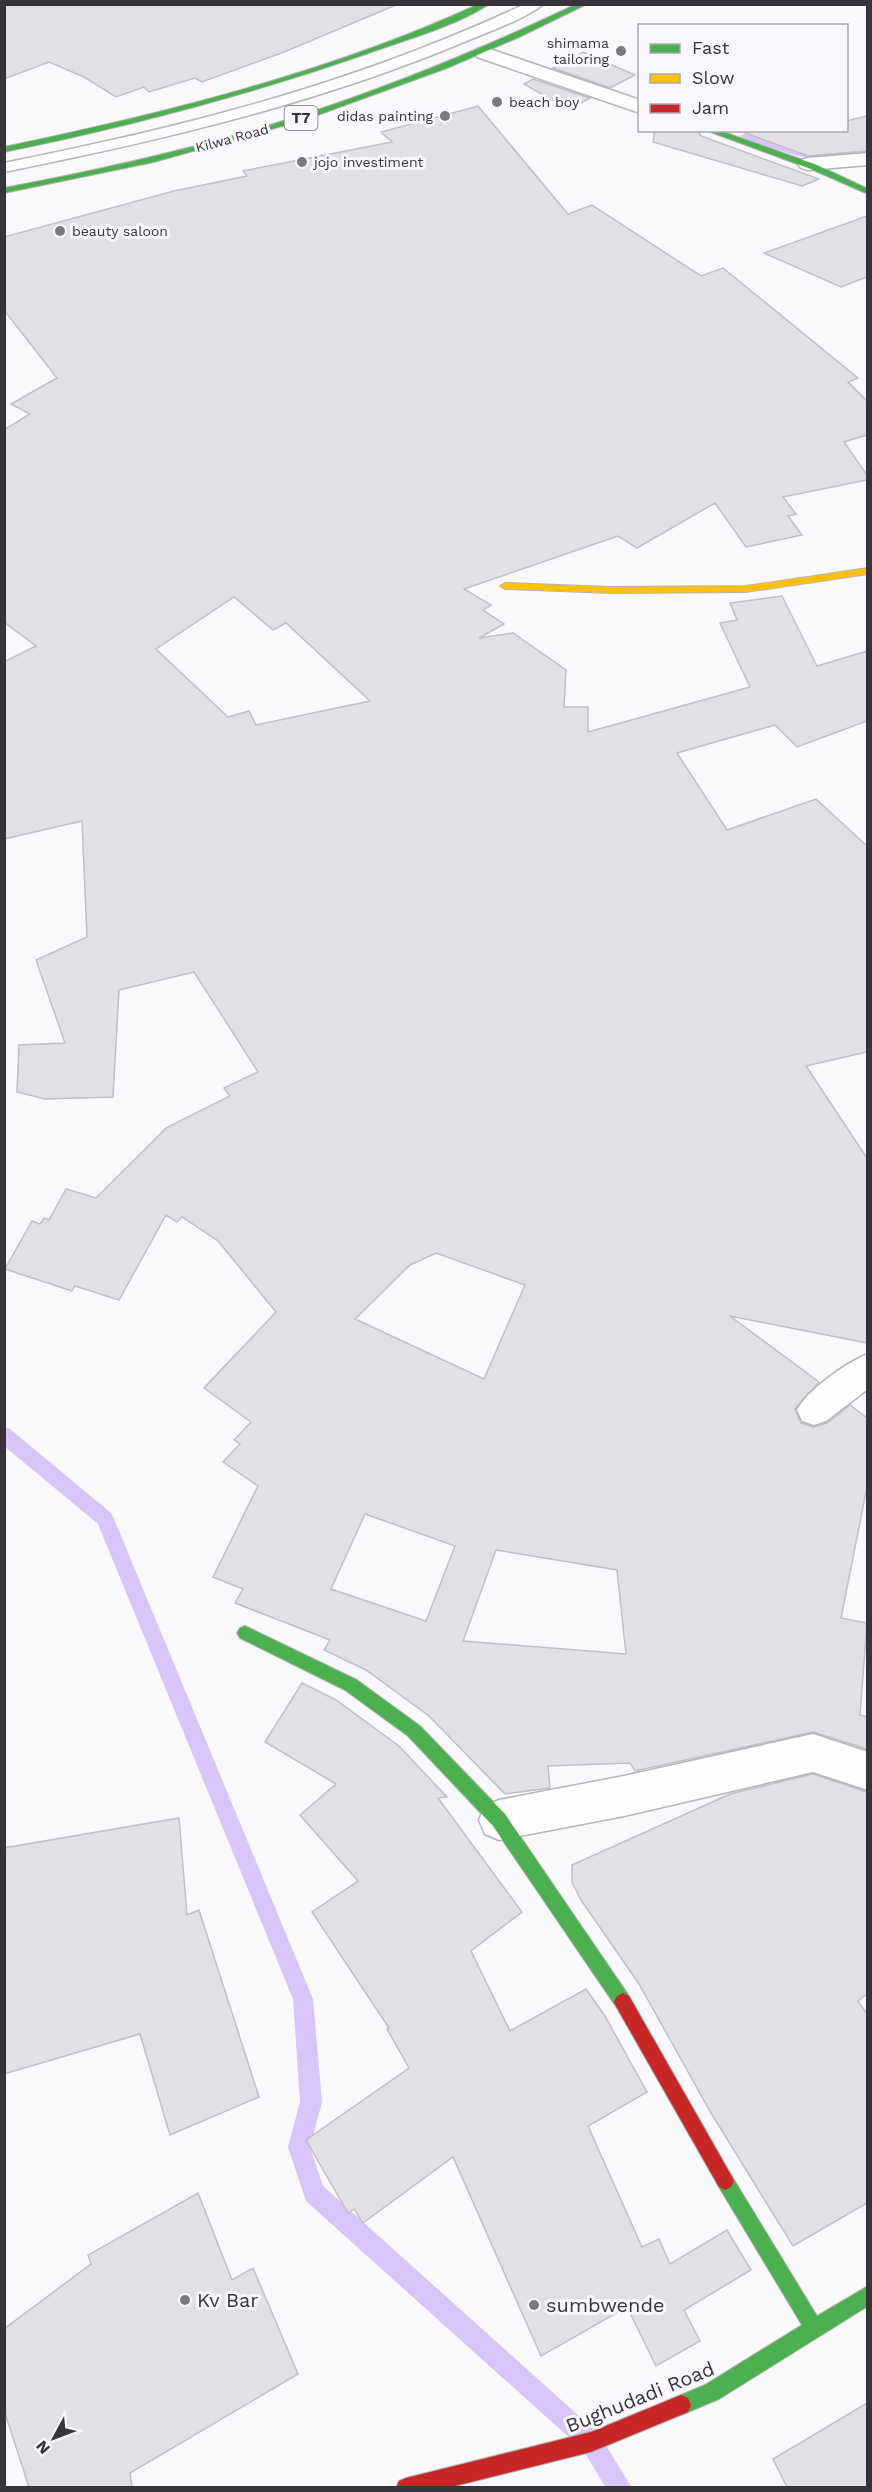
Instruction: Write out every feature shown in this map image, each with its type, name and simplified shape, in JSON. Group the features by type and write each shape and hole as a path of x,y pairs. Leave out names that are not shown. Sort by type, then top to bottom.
{"main road":[{"name":"T7","path":"4,150 89,134 264,88 443,25 486,4"},
{"name":"Kilwa Road","path":"4,191 158,158 282,125 484,53 584,4"},
{"path":"715,132 808,165 867,192"},
{"path":"504,586 611,590 746,589 867,571"},
{"path":"245,1633 351,1685 414,1731 499,1820 622,2000 694,2129 814,2328"},
{"name":"Bughudadi Road","path":"406,2487 591,2442 712,2392 867,2295"}],"street":[{"path":"484,53 638,107"},
{"path":"808,165 867,159"},
{"path":"814,1410 867,1369"},
{"path":"499,1820 624,1796 813,1753 867,1771"}],"lane":[{"path":"4,168 203,126 315,93 393,68 498,24 537,4"}],"building":[{"path":"4,4 396,5 284,52 202,82 195,78 149,92 144,87 116,97 84,77 49,62 4,79"},
{"path":"583,52 635,75 610,88 553,68"},
{"path":"533,79 590,98 569,110 524,84"},
{"path":"478,106 568,214 592,205 701,276 723,268 858,378 848,382 867,401 867,435 844,442 867,475 867,480 783,497 796,514 788,516 802,535 746,547 715,503 637,548 618,536 464,589 491,605 483,610 504,624 479,638 513,633 566,670 564,707 588,707 588,732 750,687 720,623 737,620 730,603 782,596 817,666 867,651 867,721 797,747 775,725 677,753 727,830 816,799 867,846 867,1052 806,1066 867,1158 867,1343 730,1316 819,1382 795,1409 801,1423 813,1427 827,1423 850,1405 867,1418 867,1487 841,1618 867,1623 860,1715 867,1717 867,1749 813,1732 635,1771 630,1763 548,1766 550,1788 505,1794 429,1716 366,1670 324,1650 330,1640 235,1603 243,1589 213,1577 258,1486 223,1462 240,1444 234,1440 251,1422 204,1388 276,1312 218,1241 182,1217 177,1222 166,1215 119,1300 75,1286 72,1291 5,1269 32,1221 40,1224 44,1218 49,1220 66,1189 96,1198 166,1128 230,1096 224,1088 258,1072 194,972 119,990 113,1097 45,1099 17,1092 19,1045 65,1043 36,960 87,937 82,821 4,839 4,662 36,646 4,622 4,430 30,414 11,404 57,378 4,310 4,237 174,191 247,176 243,171 392,142 381,132","holes":["234,597 273,630 286,623 370,701 256,725 249,711 228,717 156,649","436,1253 525,1285 484,1379 355,1319 410,1265","365,1514 455,1546 426,1621 331,1589","496,1550 617,1570 626,1654 463,1641"]},
{"path":"867,116 867,151 808,156 742,132 848,132 848,121"},
{"path":"655,132 698,132 701,136 819,179 802,186 653,142"},
{"path":"867,216 867,277 841,287 764,253"},
{"path":"302,1683 336,1700 399,1746 447,1797 438,1798 522,1912 471,1951 510,2031 586,1989 605,2016 647,2092 588,2126 642,2247 659,2239 670,2264 727,2230 751,2270 684,2310 700,2341 656,2366 627,2307 541,2356 453,2157 363,2223 354,2209 348,2213 306,2140 409,2068 387,2029 389,2028 312,1912 358,1881 300,1815 336,1784 265,1742"},
{"path":"813,1774 867,1792 867,1994 858,2001 867,2014 867,2203 793,2246 711,2113 639,1984 581,1900 572,1882 572,1865 730,1794"},
{"path":"179,1818 187,1915 199,1910 259,2097 170,2135 140,2034 4,2074 4,1848"},
{"path":"198,2193 232,2280 253,2268 298,2374 130,2473 132,2487 29,2487 4,2410 4,2329 91,2264 88,2255"},
{"path":"867,2403 867,2487 787,2487 773,2459"}],"waterway":[{"path":"745,137 798,153 834,159"},
{"path":"4,1435 105,1519 303,1999 311,2102 299,2147 314,2193 591,2442 620,2488"}],"traffic: fast":[{"path":"4,150 130,122 255,88 394,42 486,4"},
{"path":"4,191 154,159 301,118 444,67 584,4"},
{"path":"715,132 814,167 868,192"},
{"path":"245,1633 351,1685 414,1731 499,1820 623,2002"},
{"path":"725,2181 814,2328"},
{"path":"681,2405 712,2392 868,2295"}],"traffic: slow":[{"path":"505,586 611,590 746,589 868,571"}],"traffic: jam":[{"path":"623,2002 725,2181"},
{"path":"406,2488 591,2442 681,2405"}],"place":[{"name":"shimama tailoring","path":"621,51"},
{"name":"beach boy","path":"497,102"},
{"name":"didas painting","path":"445,116"},
{"name":"jojo investiment","path":"302,162"},
{"name":"beauty saloon","path":"60,231"},
{"name":"Kv Bar","path":"185,2300"},
{"name":"sumbwende","path":"534,2305"}]}
